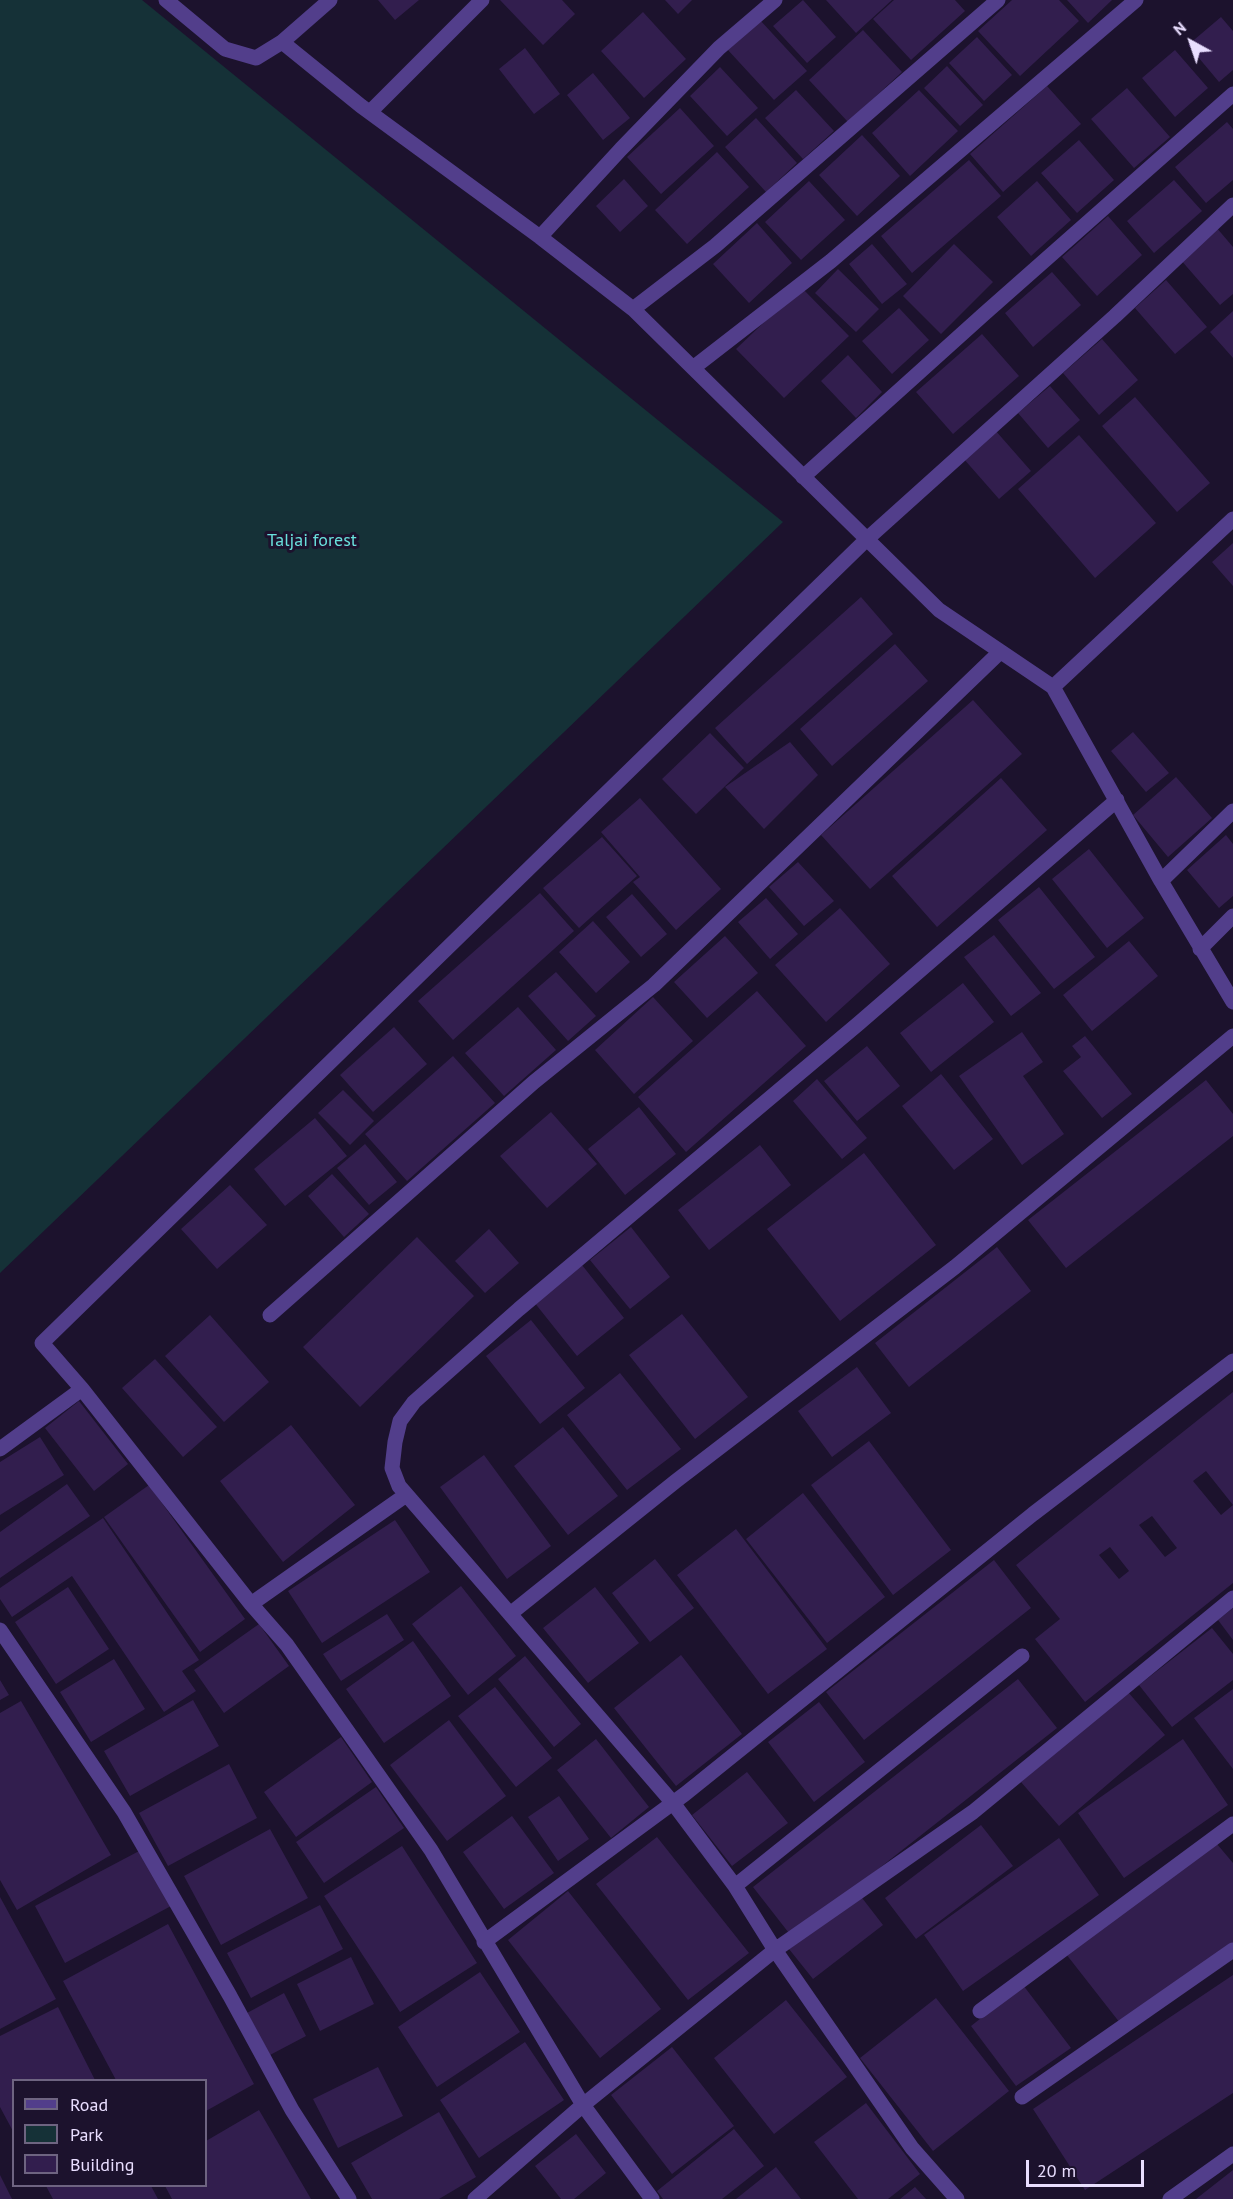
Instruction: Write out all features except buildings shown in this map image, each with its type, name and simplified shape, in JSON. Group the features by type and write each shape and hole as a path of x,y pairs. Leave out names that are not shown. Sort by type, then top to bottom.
{"street":[{"path":"166,0 225,49 256,58 282,42 330,0"},
{"path":"370,112 482,0"},
{"path":"540,237 719,48 775,0"},
{"path":"633,309 715,246 998,0"},
{"path":"693,368 831,261 1136,0"},
{"path":"282,42 370,112 540,237 633,309 939,610 1053,687 1161,881 1233,1002"},
{"path":"803,477 1233,94"},
{"path":"652,2199 582,2105 431,1850 287,1645 250,1604 82,1389 42,1343 867,539 1106,324 1233,205"},
{"path":"1053,687 1233,519"},
{"path":"270,1315 534,1082 654,985 1000,652"},
{"path":"957,2199 912,2148 775,1950 735,1886 673,1803 406,1495 399,1486 392,1468 400,1421 414,1402 519,1309 858,1024 1117,800"},
{"path":"1161,881 1233,811"},
{"path":"1200,949 1233,916"},
{"path":"510,1614 676,1481 955,1267 1233,1036"},
{"path":"484,1942 673,1803 1024,1522 1233,1361"},
{"path":"0,1449 82,1389"},
{"path":"250,1604 406,1495"},
{"path":"484,2196 582,2105 775,1950 973,1812 1233,1598"},
{"path":"0,1630 124,1812 230,1996 292,2110 349,2199"},
{"path":"735,1886 1022,1656"},
{"path":"980,2011 1233,1824"},
{"path":"1022,2097 1233,1950"},
{"path":"1170,2199 1233,2154"}],"green space":[{"name":"Taljai forest","path":"0,0 142,0 783,522 0,1273"}]}
